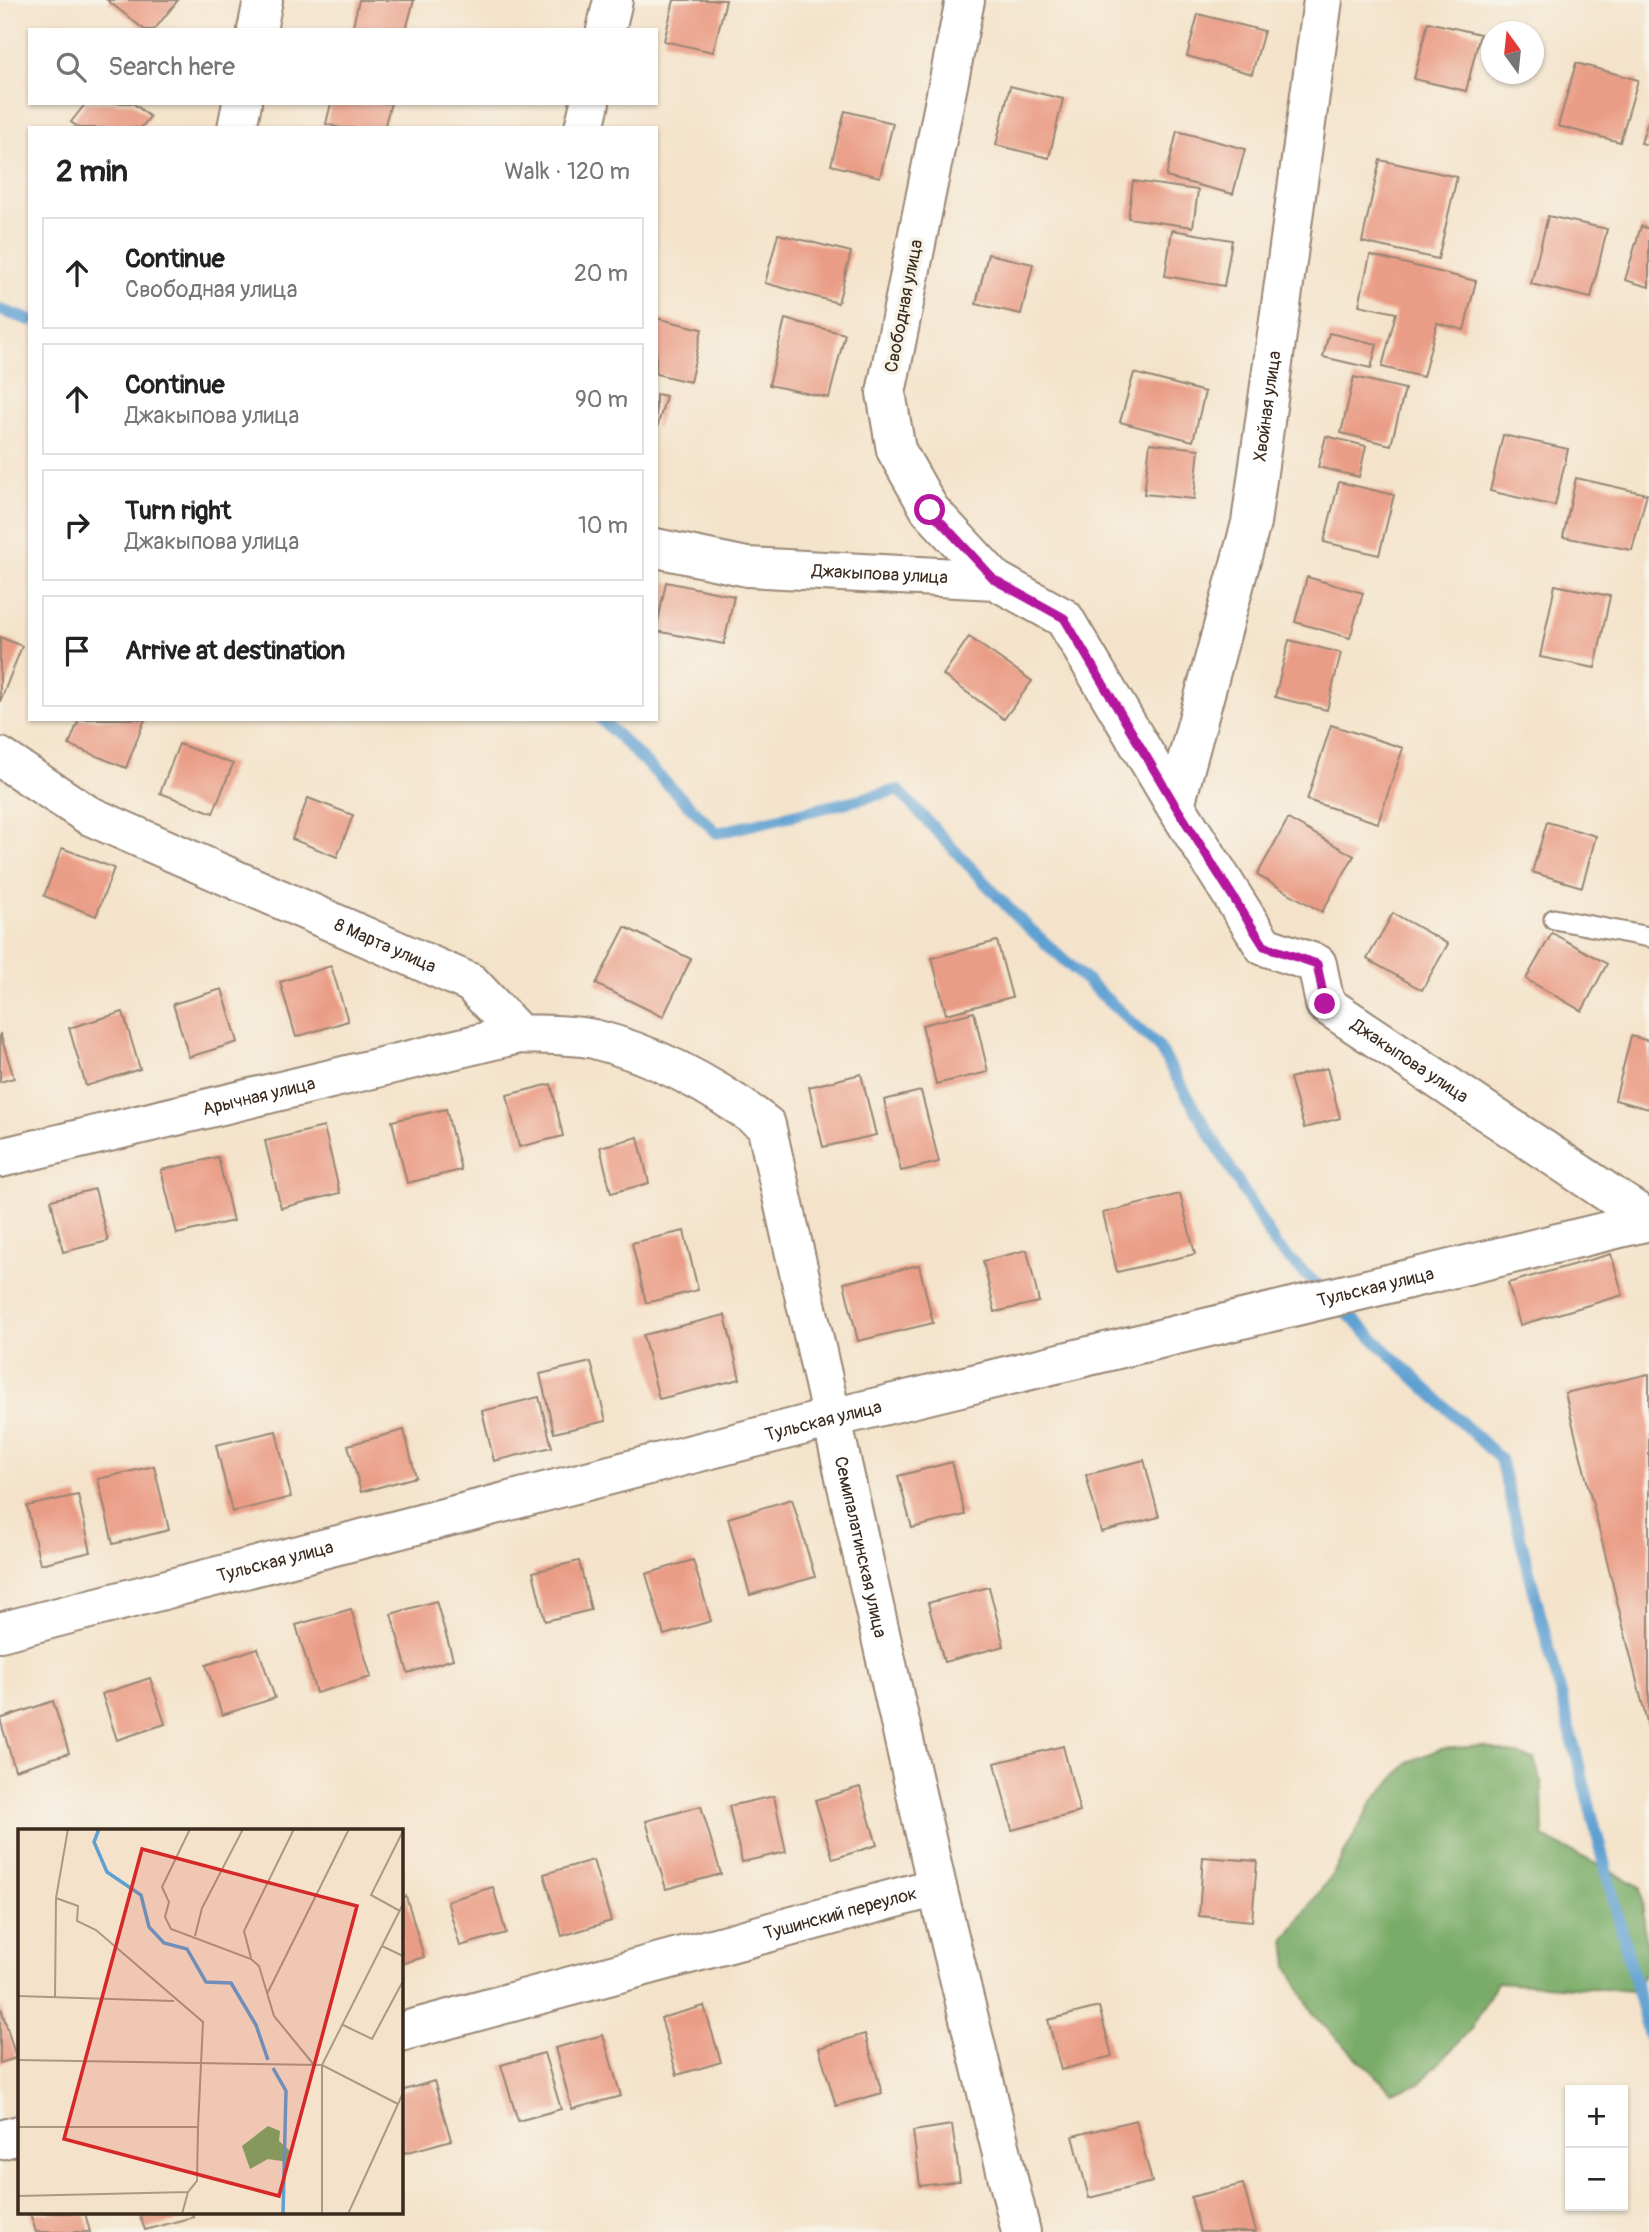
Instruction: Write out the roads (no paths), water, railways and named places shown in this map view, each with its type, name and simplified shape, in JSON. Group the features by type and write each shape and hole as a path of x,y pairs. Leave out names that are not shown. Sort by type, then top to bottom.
{"street":[{"path":"257,28 263,0"},
{"path":"606,28 613,0"},
{"name":"Свободная улица","path":"965,0 886,393 896,450 930,510 995,580"},
{"name":"Хвойная улица","path":"1175,805 1251,523 1323,0"},
{"path":"237,126 242,105"},
{"path":"584,126 590,105"},
{"name":"Джакыпова улица","path":"658,548 747,567 995,580 1064,618 1175,805 1264,946 1317,964 1325,1004 1649,1221"},
{"name":"8 Марта улица","path":"0,757 88,815 471,983 519,1034"},
{"name":"Семипалатинская улица","path":"519,1034 592,1039 673,1067 729,1097 766,1125 937,1886"},
{"name":"Арычная улица","path":"0,1158 519,1034"},
{"name":"Тульская улица","path":"0,1632 832,1418 1649,1221"},
{"name":"Тушинский переулок","path":"402,2032 937,1886 1021,2232"},
{"path":"0,2140 18,2135"}],"lane":[{"path":"1555,919 1649,937"}],"waterway":[{"path":"0,310 28,319"},
{"path":"603,721 717,833 898,790 1018,918 1158,1046 1276,1246 1500,1459 1649,2036"}]}
